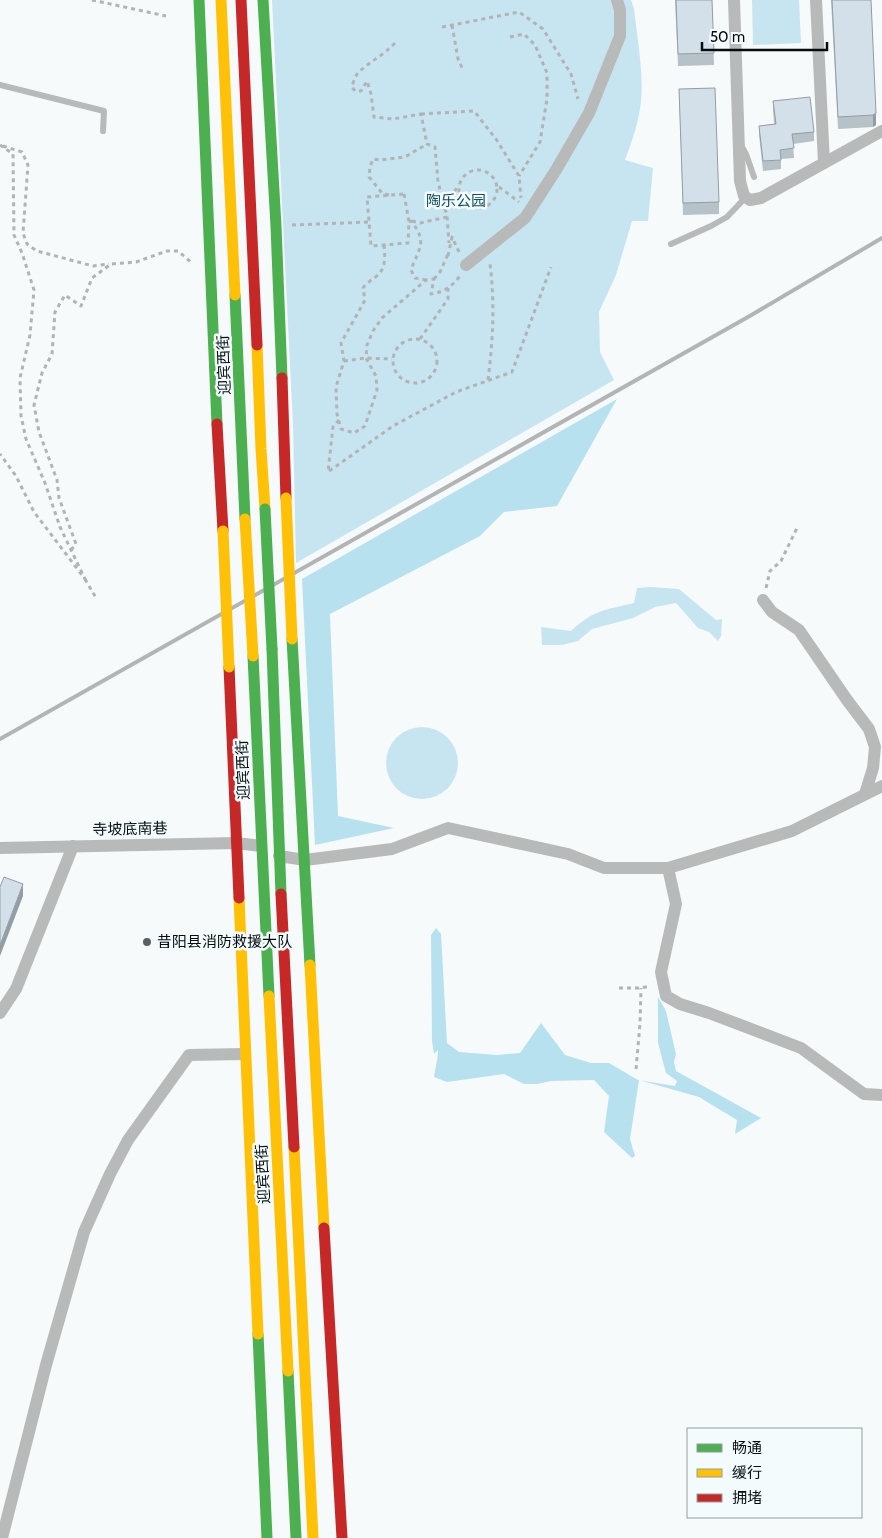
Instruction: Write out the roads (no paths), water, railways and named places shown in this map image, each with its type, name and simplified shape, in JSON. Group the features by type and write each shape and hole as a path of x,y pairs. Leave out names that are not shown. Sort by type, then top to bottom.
{"main road":[{"path":"199,0 222,260 218,456 223,531 245,1054 278,1461 267,1538"},
{"name":"迎宾西街","path":"221,0 222,260 243,454 253,656 261,846 278,1461 296,1538"},
{"path":"241,0 284,448 292,639 305,860 310,1204 324,1480 313,1538"},
{"path":"263,0 276,226 266,257 260,449 272,649 279,856 310,1204 324,1480 342,1538"},
{"path":"260,449 284,448"},
{"path":"218,456 243,454"},
{"path":"261,846 279,856"}],"street":[{"path":"466,265 525,218 589,113 620,36 620,10 617,0"},
{"path":"734,0 740,181 744,196 750,200 760,198 882,131"},
{"path":"816,0 824,163"},
{"path":"763,600 772,612 799,630 869,729 875,747 873,768 865,794"},
{"path":"279,856 305,860 392,849 448,828 568,854 604,868 668,868 792,831 882,786"},
{"name":"寺坡底南巷","path":"0,848 236,843 261,846"},
{"path":"0,1013 16,989 73,846"},
{"path":"668,868 676,904 661,972 666,996 680,1004 801,1048 864,1094 882,1096"},
{"path":"2,1538 46,1366 84,1232 110,1174 128,1140 189,1055 245,1054"}],"lane":[{"path":"0,85 104,111 102,131"},
{"path":"738,141 746,154 754,177"},
{"path":"671,244 727,218 746,197"}],"railway":[{"path":"0,739 748,317 882,238"}],"place":[{"name":"昔阳县消防救援大队","path":"147,942"}],"park label":[{"name":"陶乐公园","path":"456,201"}]}
